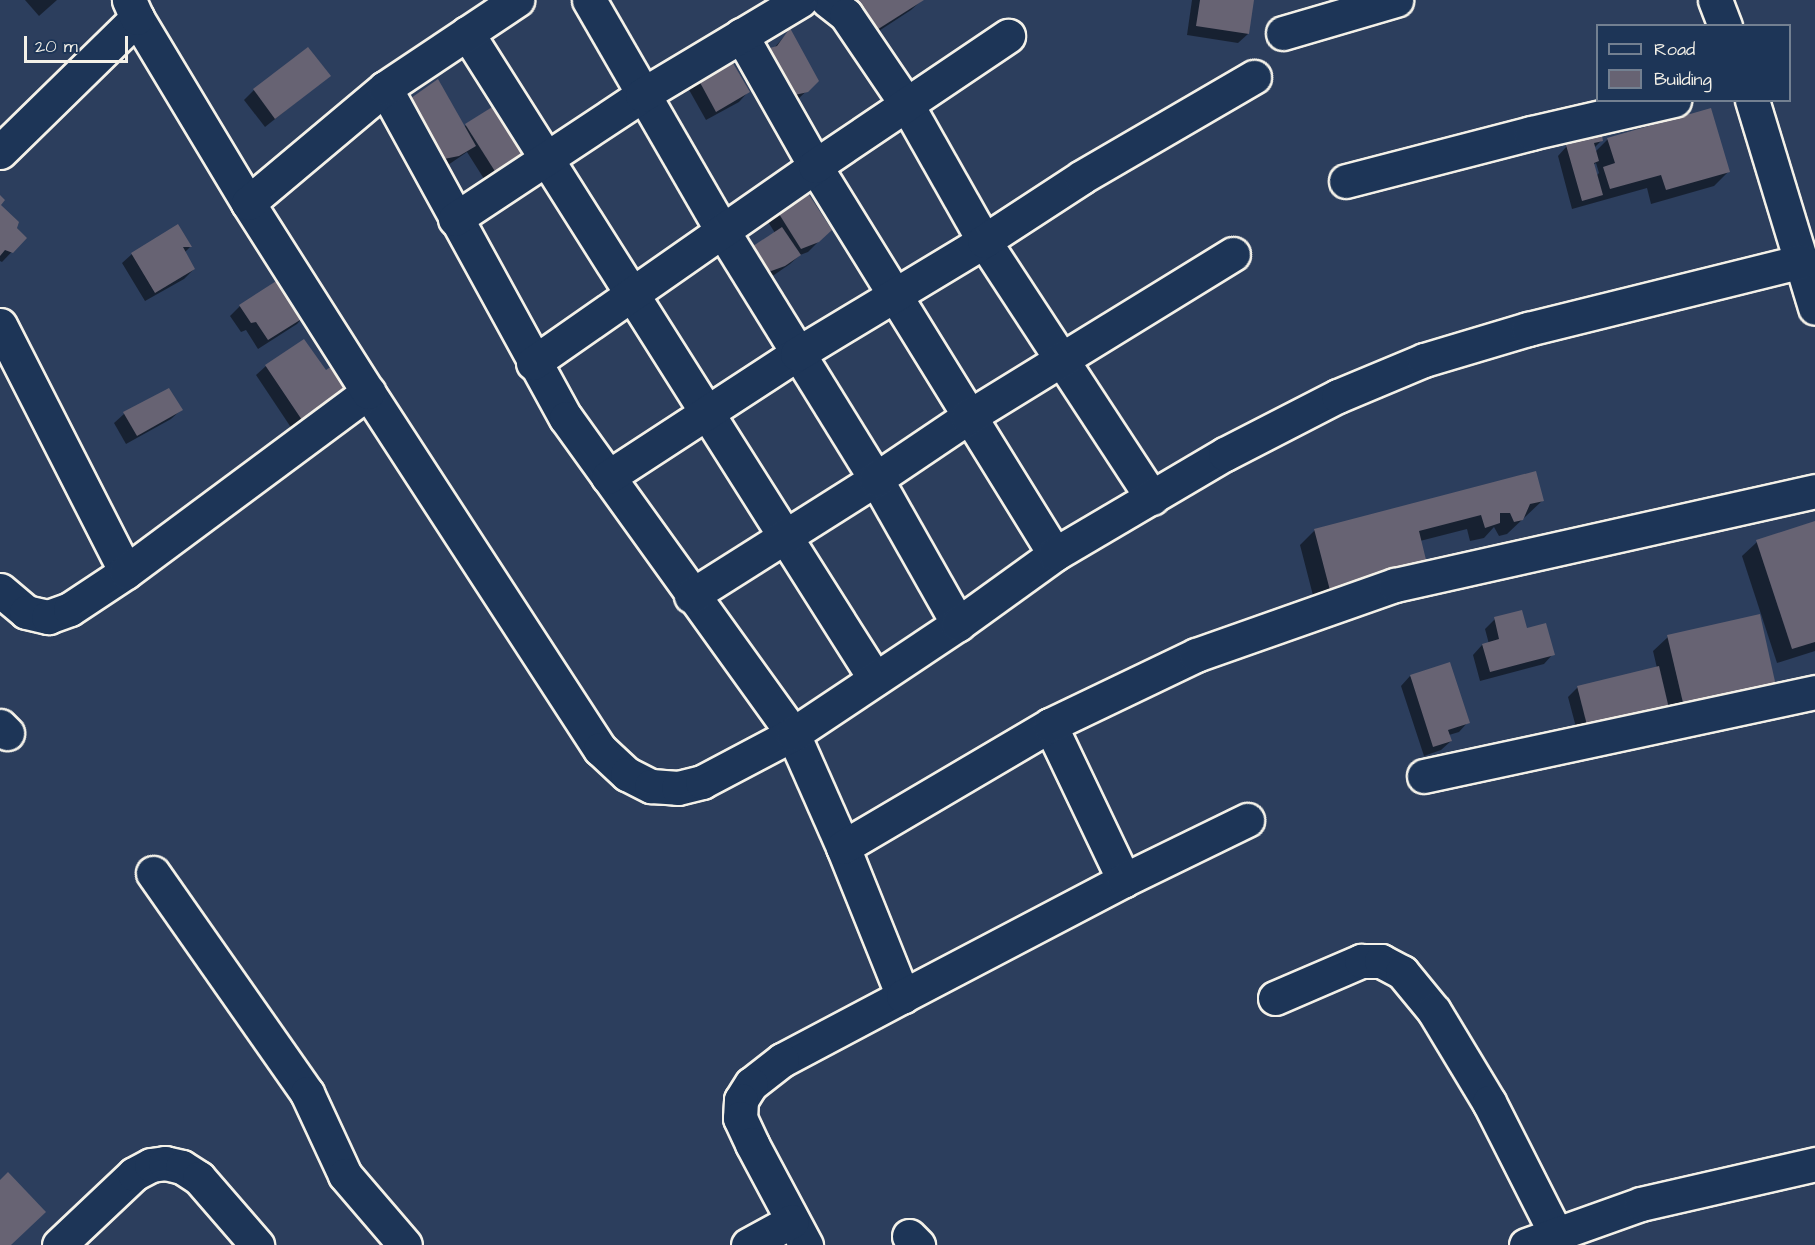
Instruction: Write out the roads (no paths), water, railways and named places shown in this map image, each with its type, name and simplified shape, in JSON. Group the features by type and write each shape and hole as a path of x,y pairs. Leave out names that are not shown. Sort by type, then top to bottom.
{"street":[{"path":"248,203 385,88 518,0"},
{"path":"589,0 722,230 876,479 958,624"},
{"path":"455,219 642,95 801,0"},
{"path":"826,0 846,15 907,105 984,241 1152,498"},
{"path":"1283,33 1396,0"},
{"path":"1715,0 1724,24"},
{"path":"0,152 133,9 248,203 600,749 627,774 651,786 678,788 702,782 793,734 958,624 1055,554 1225,454 1338,396 1424,360 1528,328 1802,261"},
{"path":"467,33 875,679"},
{"path":"741,34 815,166 968,417 1055,554"},
{"path":"533,363 722,230 1008,36"},
{"path":"608,477 797,354 984,241 1082,177 1254,76"},
{"path":"385,88 533,363 566,418 691,596 793,734 843,847 903,996"},
{"path":"1346,181 1531,133 1665,102"},
{"path":"1753,102 1815,308"},
{"path":"691,596 785,534 876,479 968,417 1233,254"},
{"path":"0,326 126,572"},
{"path":"0,590 26,612 48,617 70,609 126,572 368,392"},
{"path":"843,847 1050,725 1196,655 1395,585 1815,491"},
{"path":"1424,776 1815,692"},
{"path":"1050,725 1124,880"},
{"path":"748,1245 799,1233 740,1118 741,1100 752,1084 782,1060 1124,880 1247,820"},
{"path":"153,873 307,1093 345,1175 405,1245"},
{"path":"1275,998 1361,961 1381,961 1402,972 1434,1011 1489,1101 1556,1234"},
{"path":"59,1245 134,1174 151,1165 165,1162 182,1167 199,1178 257,1245"},
{"path":"1526,1245 1641,1204 1815,1164"}]}
